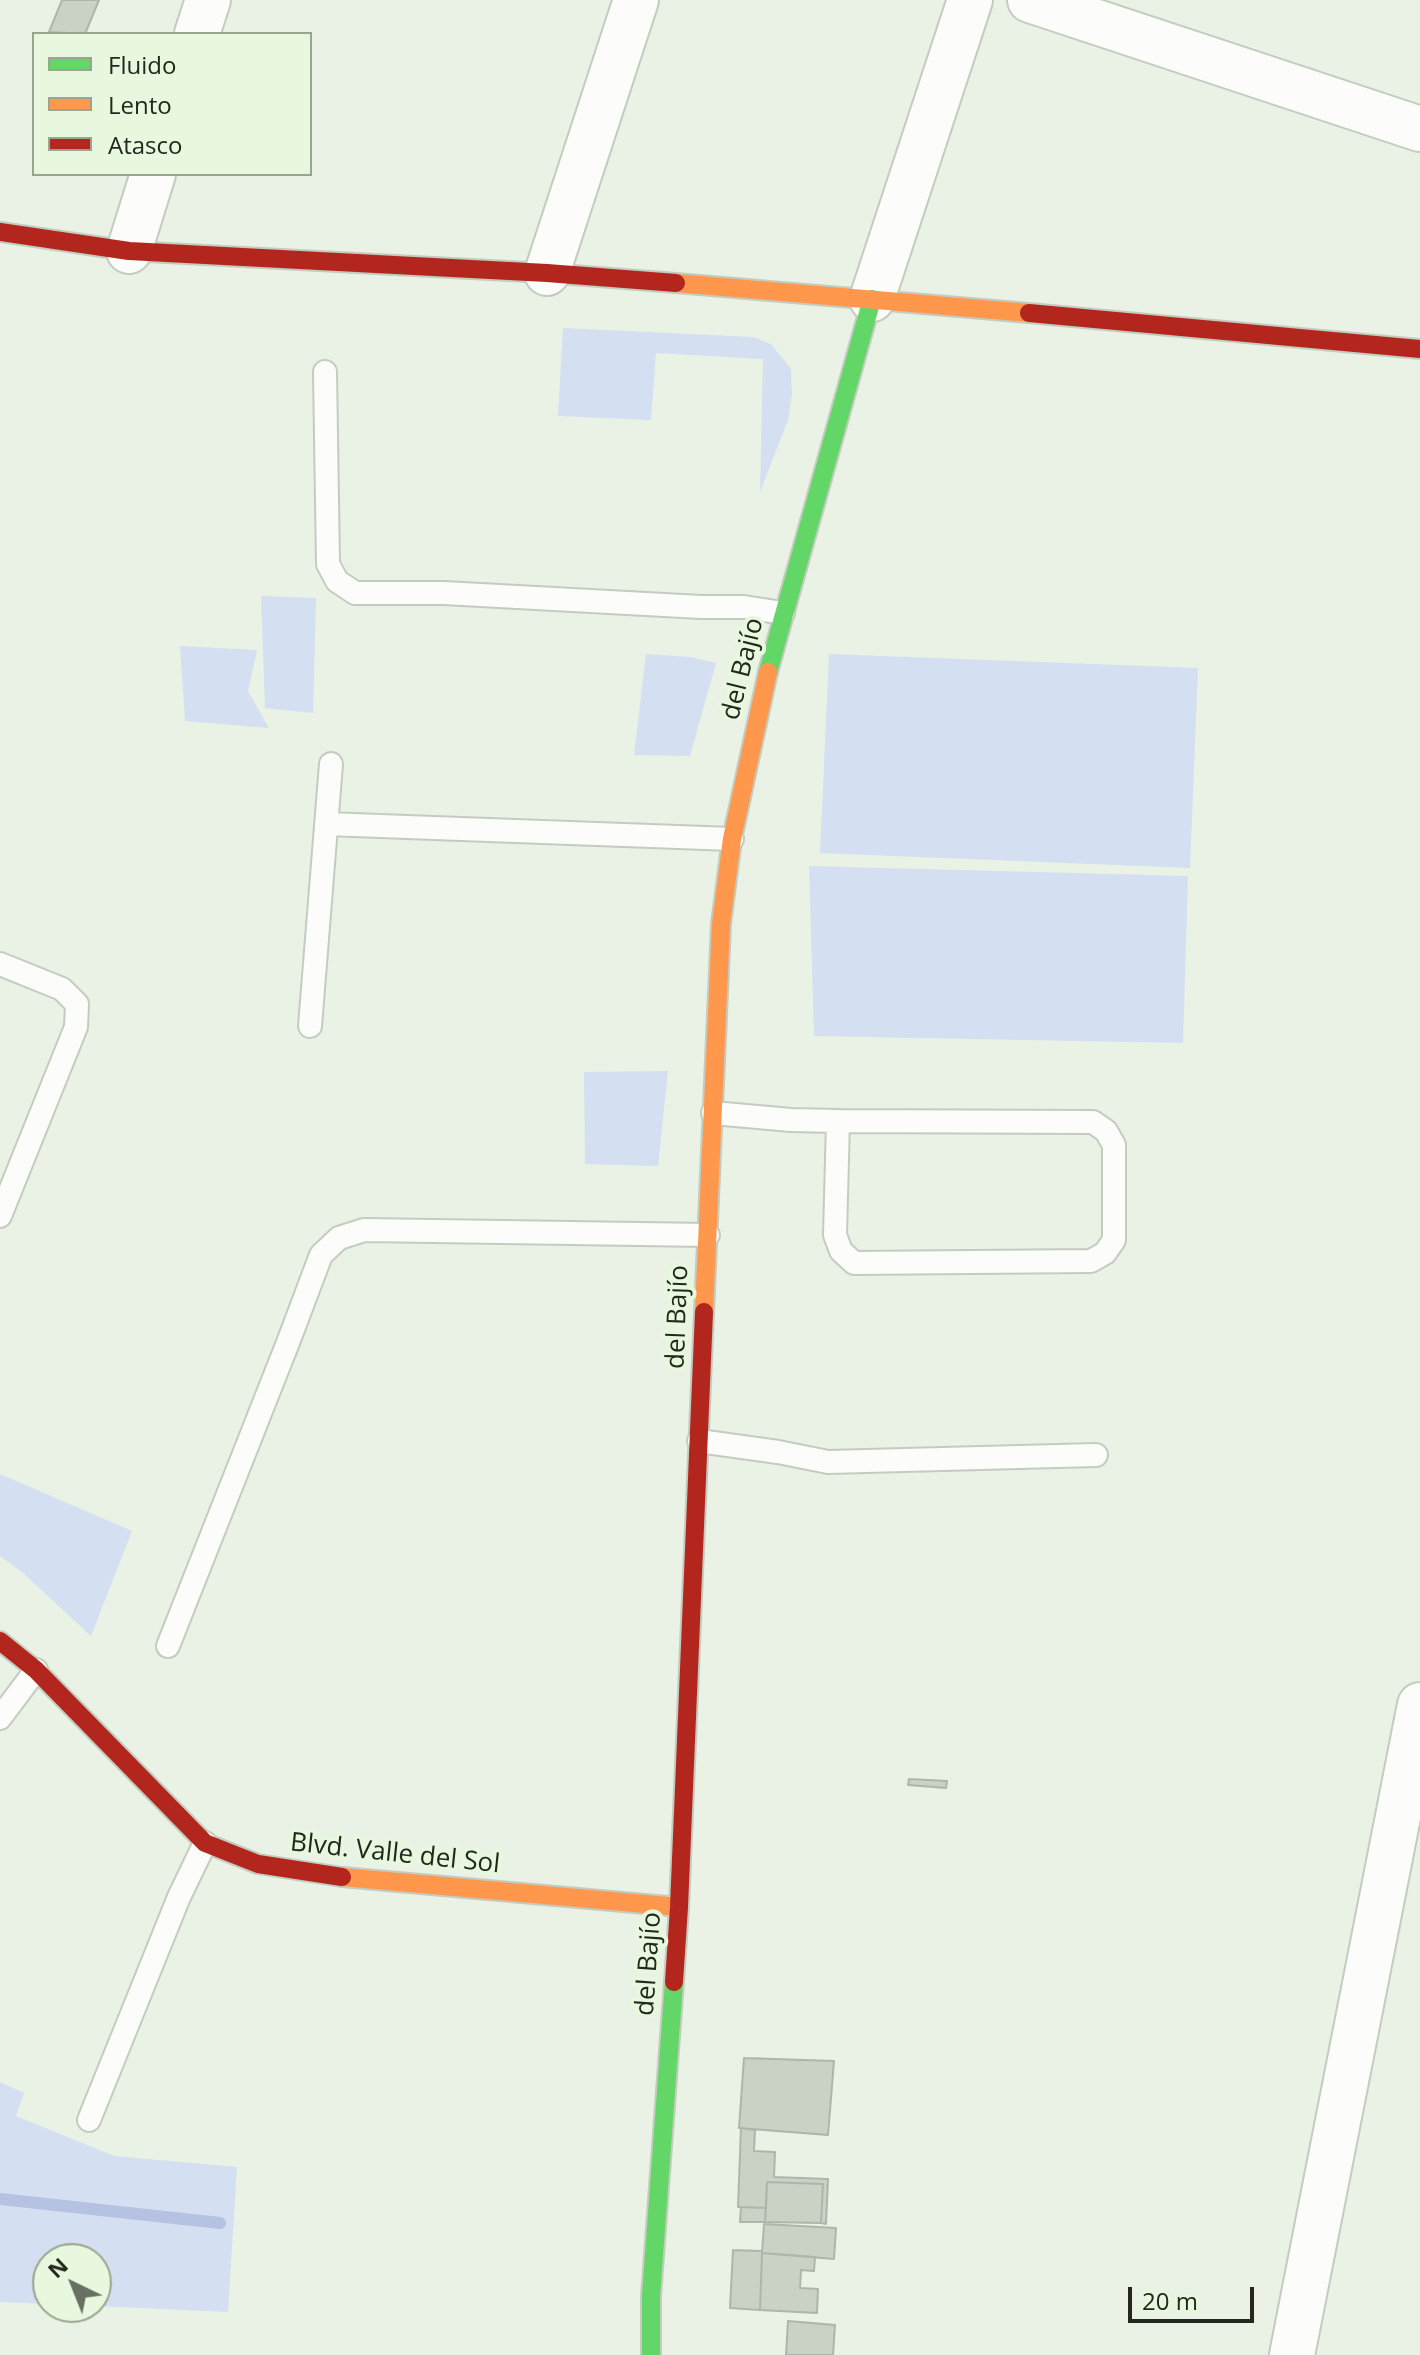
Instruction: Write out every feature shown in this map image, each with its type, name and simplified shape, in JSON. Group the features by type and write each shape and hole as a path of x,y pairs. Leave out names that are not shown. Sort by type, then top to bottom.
{"street":[{"path":"198,32 208,0"},
{"path":"547,273 636,0"},
{"path":"872,299 970,0"},
{"path":"1030,0 1420,129"},
{"path":"129,251 152,176"},
{"path":"0,232 129,251 547,273 1420,349"},
{"name":"del Bajío","path":"651,2355 651,2296 679,1907 721,924 732,839 759,707 872,299"},
{"name":"Blvd. Valle del Sol","path":"0,1641 36,1670 205,1843 258,1864 320,1875 679,1907"},
{"path":"1292,2355 1420,1705"}],"lane":[{"path":"325,372 328,564 337,581 355,593 444,593 744,607 783,613"},
{"path":"310,1026 331,764"},
{"path":"326,824 732,839"},
{"path":"0,964 62,989 77,1004 76,1027 0,1216"},
{"path":"713,1113 791,1120 1093,1122 1106,1131 1114,1145 1114,1240 1105,1253 1091,1261 854,1263 841,1251 835,1235 838,1121"},
{"path":"168,1646 321,1255 339,1238 364,1230 708,1235"},
{"path":"699,1441 828,1462 1096,1455"},
{"path":"0,1718 36,1670"},
{"path":"89,2120 179,1897 205,1843"}],"shaded area":[{"path":"563,328 753,337 771,344 791,369 792,394 788,420 760,492 763,359 656,353 651,420 558,416"},
{"path":"261,596 316,598 313,713 265,708"},
{"path":"180,646 257,650 248,691 269,728 185,721"},
{"path":"646,654 690,657 716,663 690,756 634,755"},
{"path":"829,654 1198,668 1190,868 820,853"},
{"path":"809,866 1188,876 1183,1043 814,1036"},
{"path":"668,1071 658,1166 585,1164 584,1072"},
{"path":"0,1474 132,1531 91,1636 22,1572 0,1556"},
{"path":"0,2082 24,2093 16,2116 114,2156 237,2167 228,2312 112,2307 112,2243 32,2243 32,2303 0,2302"}],"building":[{"path":"62,0 99,0 86,32 49,32"},
{"path":"909,1779 947,1781 946,1788 908,1785"},
{"path":"744,2058 834,2061 828,2135 739,2128"},
{"path":"741,2128 755,2130 754,2151 775,2152 774,2177 828,2179 826,2224 821,2223 823,2184 767,2182 766,2208 738,2207"},
{"path":"767,2182 823,2184 821,2223 765,2222"},
{"path":"741,2207 766,2208 765,2222 740,2222"},
{"path":"764,2224 836,2228 834,2259 762,2253"},
{"path":"733,2250 762,2253 760,2310 730,2308"},
{"path":"762,2253 815,2257 814,2271 801,2270 800,2288 818,2289 817,2313 760,2310"},
{"path":"788,2321 835,2325 833,2355 786,2355"}],"waterway":[{"path":"0,2199 220,2223"}],"traffic: fast":[{"path":"768,672 872,299"},
{"path":"651,2355 651,2296 674,1982"}],"traffic: slow":[{"path":"676,283 1029,313"},
{"path":"704,1312 721,924 732,839 768,672"},
{"path":"342,1877 679,1907"}],"traffic: jam":[{"path":"0,232 129,251 547,273 676,283"},
{"path":"1029,313 1420,349"},
{"path":"674,1982 704,1312"},
{"path":"0,1641 36,1670 205,1843 258,1864 342,1877"}]}
